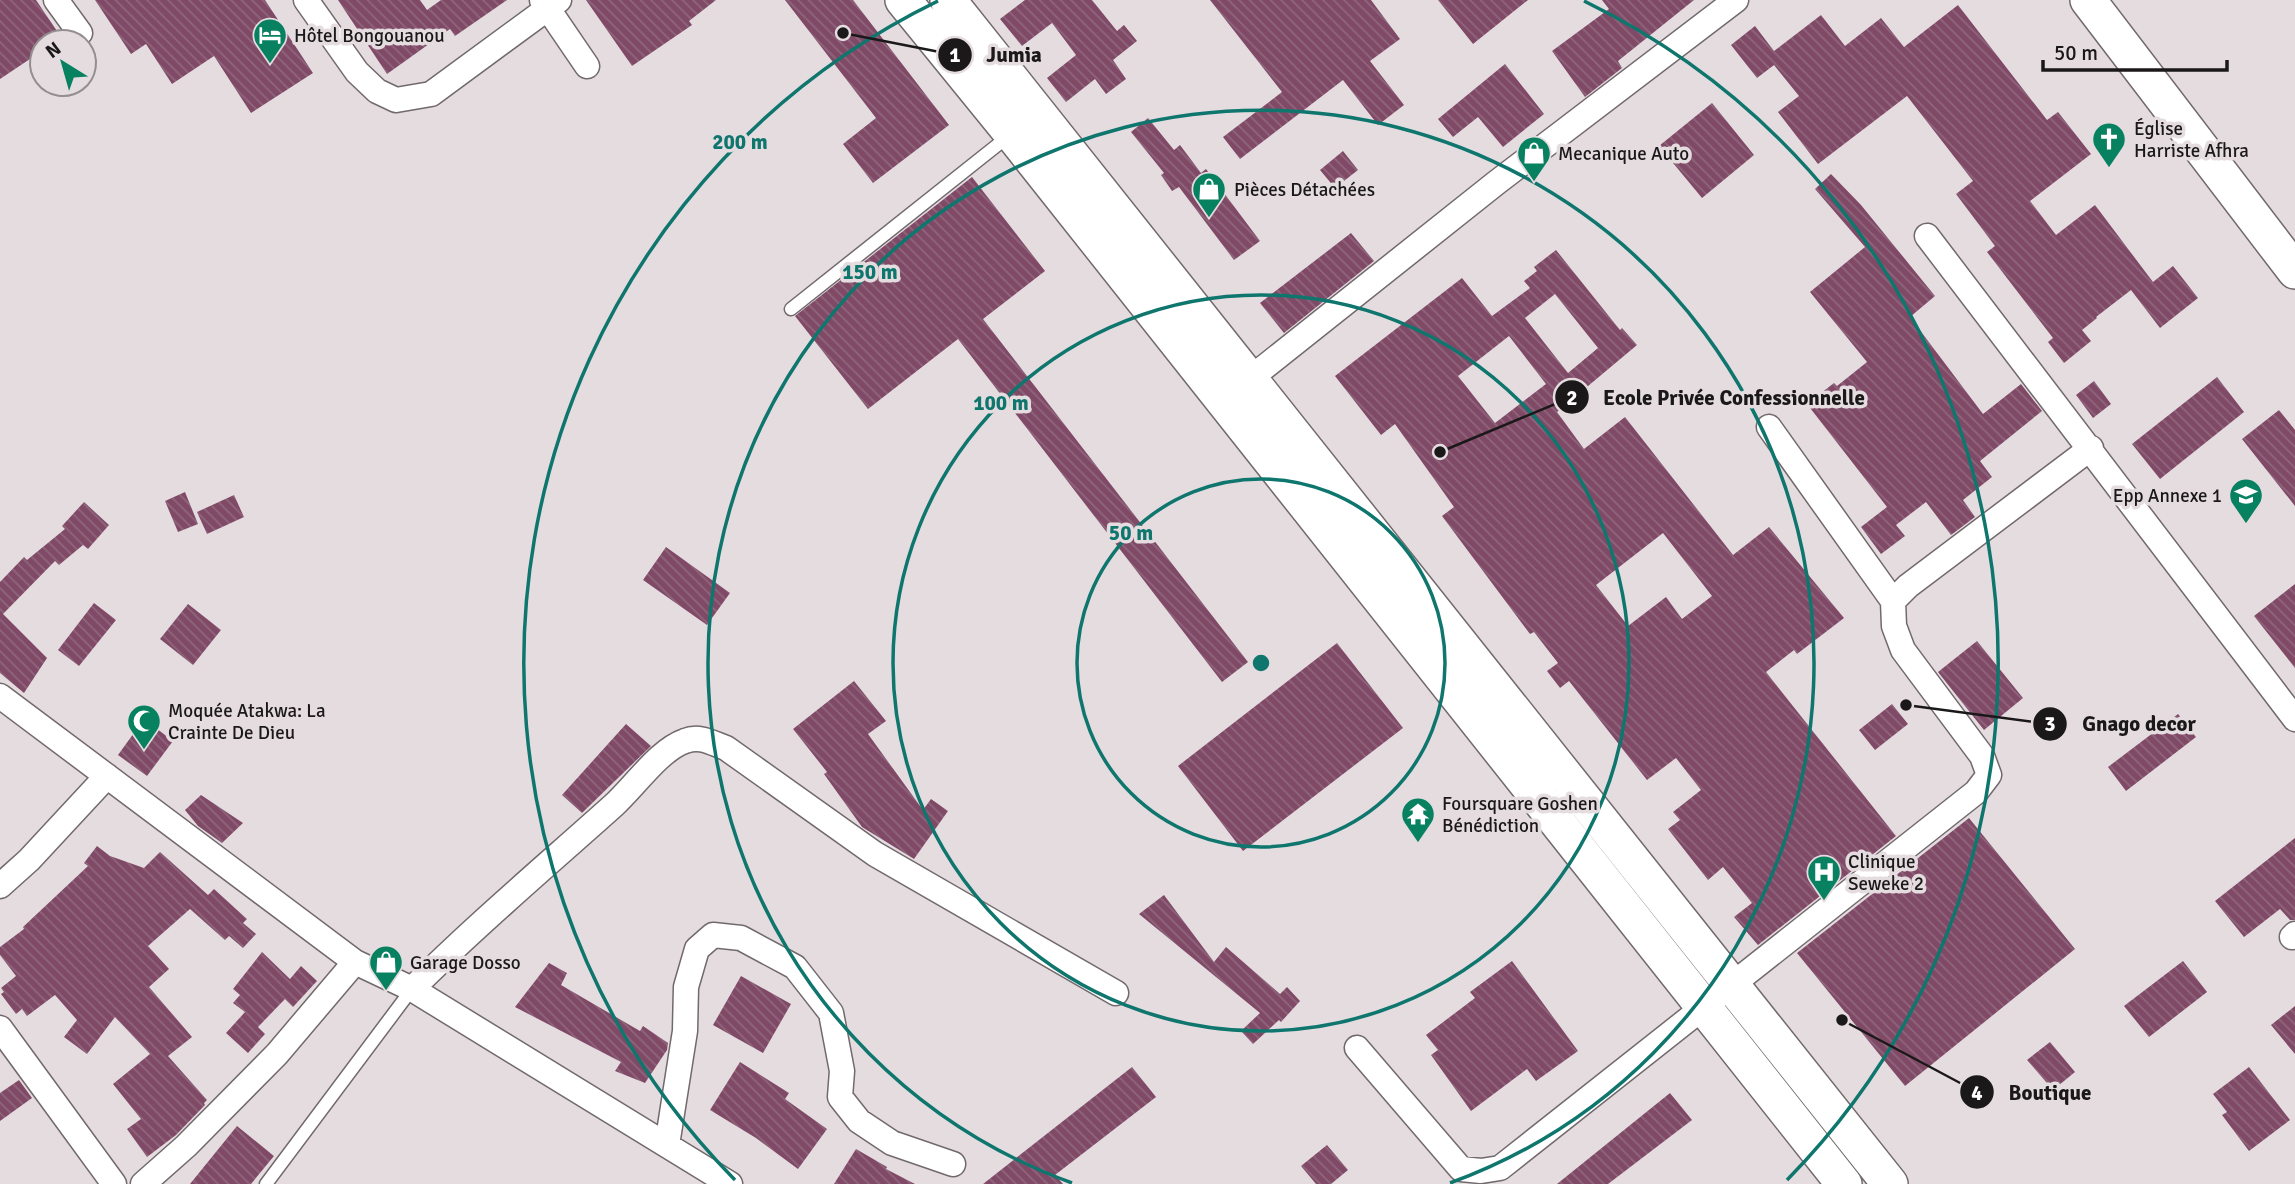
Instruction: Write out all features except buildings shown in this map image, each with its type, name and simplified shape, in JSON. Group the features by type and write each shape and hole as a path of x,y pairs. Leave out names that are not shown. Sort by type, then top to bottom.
{"main road":[{"path":"903,0 1844,1184"},
{"path":"948,0 1890,1184"},
{"path":"2088,0 2295,271"}],"street":[{"path":"56,0 76,28"},
{"path":"306,0 356,72 377,91 396,100 431,94 550,3 587,66"},
{"path":"1223,400 1720,4"},
{"path":"1927,236 2295,719"},
{"path":"1357,1048 1461,1169 1481,1171 1500,1168 1976,792 1989,775 1982,756 1903,650 1894,626 1893,601 1769,427"},
{"path":"1893,601 1908,586 2091,448"},
{"path":"0,696 355,962 412,989 730,1184"},
{"path":"412,989 470,932 617,802 668,750 697,737 726,748 875,854 1116,993"},
{"path":"0,886 29,860 107,776"},
{"path":"667,1145 685,1031 686,987 697,949 713,935 741,937 795,967 831,1013 842,1071 840,1097 859,1121 892,1143 953,1164"},
{"path":"143,1184 186,1146 277,1054 355,962"},
{"path":"0,1028 114,1184"}],"lane":[{"path":"791,309 1012,134"},
{"path":"266,1184 412,989"}],"place":[{"name":"Jumia","path":"843,33"},
{"name":"Hôtel Bongouanou","path":"270,65"},
{"name":"Église Harriste Afhra","path":"2109,169"},
{"name":"Mecanique Auto","path":"1534,183"},
{"name":"Pièces Détachées","path":"1209,219"},
{"name":"Ecole Privée Confessionnelle","path":"1440,452"},
{"name":"Epp Annexe 1","path":"2246,525"},
{"name":"Gnago decor","path":"1906,705"},
{"name":"Moquée Atakwa: La Crainte De Dieu","path":"144,751"},
{"name":"Foursquare Goshen Bénédiction","path":"1418,844"},
{"name":"Clinique Seweke 2","path":"1824,902"},
{"name":"Garage Dosso","path":"386,992"},
{"name":"Boutique","path":"1842,1020"}]}
